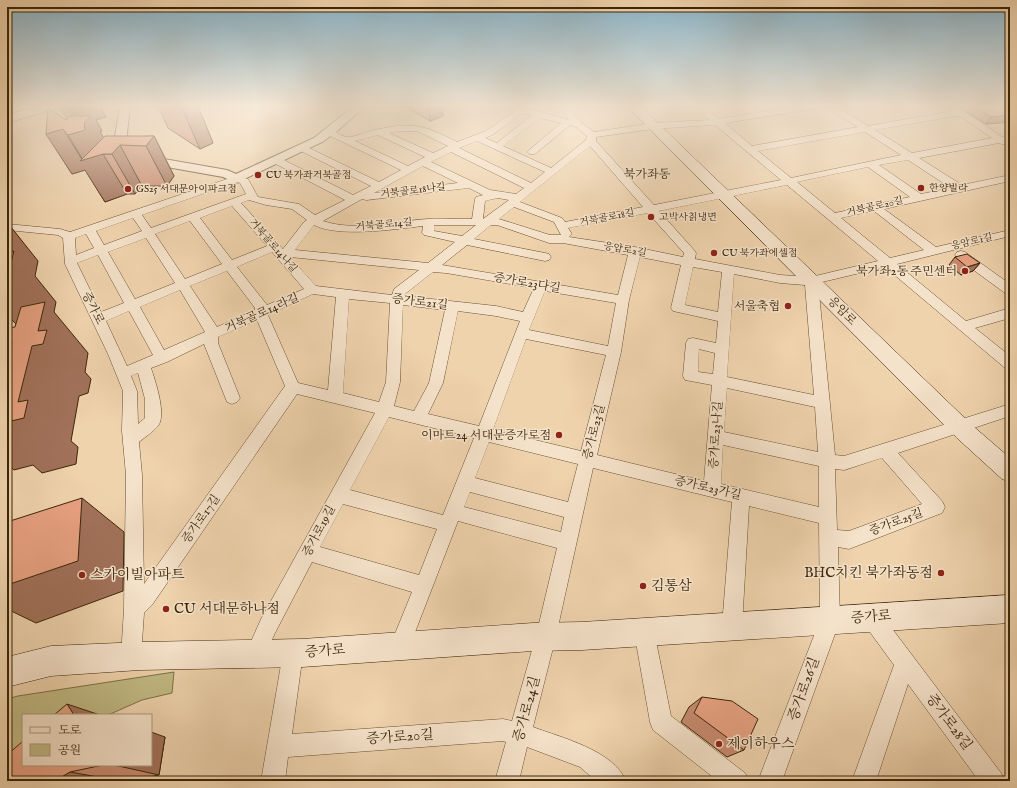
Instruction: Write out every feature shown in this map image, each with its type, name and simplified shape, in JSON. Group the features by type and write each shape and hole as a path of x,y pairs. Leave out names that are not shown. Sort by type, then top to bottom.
{"main road":[{"name":"응암로","path":"670,143 959,426 1010,472"},
{"name":"증가로","path":"7,672 50,661 131,657 294,653 546,636 582,636 1010,609"}],"street":[{"path":"120,143 137,158 227,174 236,179"},
{"path":"7,227 60,232 68,236 236,179 311,143"},
{"path":"351,143 408,170"},
{"path":"402,143 433,157"},
{"path":"450,143 453,144 453,149 532,188"},
{"name":"거북골로18나길","path":"278,251 289,250 308,224 422,162 465,143"},
{"path":"488,143 552,172"},
{"path":"532,152 543,143"},
{"path":"385,410 393,382 397,299 399,292 466,241 483,222 516,201 586,143"},
{"name":"거북골로18길","path":"596,143 690,253 687,261"},
{"name":"거북골로20길","path":"741,143 1010,364"},
{"path":"750,150 788,143"},
{"path":"890,143 959,188"},
{"path":"651,209 980,143"},
{"path":"302,148 380,186"},
{"path":"276,160 356,199"},
{"name":"거북골로18나길","path":"422,162 487,193 500,195 516,201 558,220 563,226"},
{"name":"거북골로20길","path":"870,164 919,198"},
{"name":"거북골로20길","path":"832,217 1010,178"},
{"name":"거북골로14길","path":"236,179 244,181 254,199 295,206 320,224 342,228 365,228 429,222 498,222 549,239 563,239"},
{"name":"거북골로18나길","path":"356,199 469,185"},
{"path":"192,195 205,212"},
{"path":"71,261 252,195"},
{"path":"483,222 480,199 500,195"},
{"name":"거북골로14나길","path":"235,202 312,290"},
{"path":"875,208 933,251"},
{"name":"거북골로18길","path":"563,226 651,209"},
{"path":"136,214 212,330 211,336"},
{"path":"193,217 262,308 262,313 294,387 588,459"},
{"path":"429,222 428,233 545,257"},
{"path":"563,226 566,234 563,239"},
{"path":"89,229 162,358"},
{"name":"응암로1길","path":"811,281 1010,233"},
{"name":"증가로","path":"68,236 71,261 130,391 131,440 134,475 134,609"},
{"name":"응암로2길","path":"563,239 635,251 780,279 811,281"},
{"path":"951,247 1010,290"},
{"path":"98,319 230,266 278,251"},
{"name":"증가로23다길","path":"278,251 431,267 623,300"},
{"name":"증가로23길","path":"546,636 574,512 614,352 623,300 635,251"},
{"path":"687,261 678,308 725,318"},
{"name":"증가로23나길","path":"712,490 728,269"},
{"path":"811,281 827,461 830,620"},
{"path":"400,646 484,434 521,333 542,286"},
{"name":"증가로21길","path":"312,290 496,311 528,318"},
{"name":"거북골로14라길","path":"123,374 162,358 312,290"},
{"path":"335,397 343,293"},
{"path":"418,418 436,383 452,306"},
{"path":"964,326 1010,313"},
{"path":"521,333 614,352"},
{"name":"거북골로14라길","path":"211,336 211,343 232,398"},
{"path":"722,349 693,342 690,376 822,403"},
{"path":"131,440 152,421 153,399 143,366"},
{"name":"증가로17길","path":"134,609 145,598 294,387"},
{"name":"증가로19길","path":"256,653 268,626 385,410"},
{"path":"716,437 827,461 844,463 1010,410"},
{"name":"증가로25길","path":"828,538 849,540 936,507 884,450"},
{"name":"증가로23가길","path":"588,459 712,490 828,516"},
{"path":"464,483 574,512"},
{"path":"338,495 568,542"},
{"path":"732,626 741,496"},
{"path":"308,552 424,586"},
{"path":"131,657 134,609"},
{"name":"증가로28길","path":"871,617 993,781"},
{"name":"증가로26길","path":"770,781 830,620"},
{"path":"644,632 661,722 737,781"},
{"name":"증가로24길","path":"507,781 521,734 546,636"},
{"path":"273,781 294,653"},
{"path":"864,781 905,663"},
{"name":"증가로20길","path":"279,746 503,730 521,734"},
{"path":"521,734 587,758 614,781"}],"green space":[{"path":"174,672 172,693 142,700 110,714 22,714 22,762 7,757 7,699 18,696"}],"building":[{"path":"98,143 149,143 146,146 120,145 112,154 103,154 80,161"},
{"path":"14,251 8,274 7,274 7,253"},
{"path":"967,254 980,263 967,267 955,257"},
{"path":"45,302 38,331 47,330 43,344 32,346 18,402 28,400 24,418 7,422 7,359 12,342 7,343 7,328 15,327 21,307"},
{"path":"82,498 78,561 7,585 7,522"},
{"path":"702,697 732,701 758,719 744,750 694,713"},
{"path":"67,704 73,714 55,714"},
{"path":"22,742 22,766 98,766 70,772 55,781 7,781 7,755"}],"place":[{"name":"CU 북가좌거북골점","path":"258,175"},
{"name":"한양빌라","path":"921,188"},
{"name":"GS25 서대문아이파크점","path":"128,189"},
{"name":"고박사칡냉면","path":"651,217"},
{"name":"CU 북가좌에셀점","path":"714,253"},
{"name":"북가좌2동 주민센터","path":"965,271"},
{"name":"서울축협","path":"788,306"},
{"name":"이마트24 서대문증가로점","path":"559,435"},
{"name":"BHC치킨 북가좌동점","path":"941,573"},
{"name":"스카이빌아파트","path":"82,575"},
{"name":"김통삼","path":"643,586"},
{"name":"CU 서대문하나점","path":"166,609"},
{"name":"제이하우스","path":"719,744"}],"district":[{"name":"북가좌동","path":"647,174"}]}
